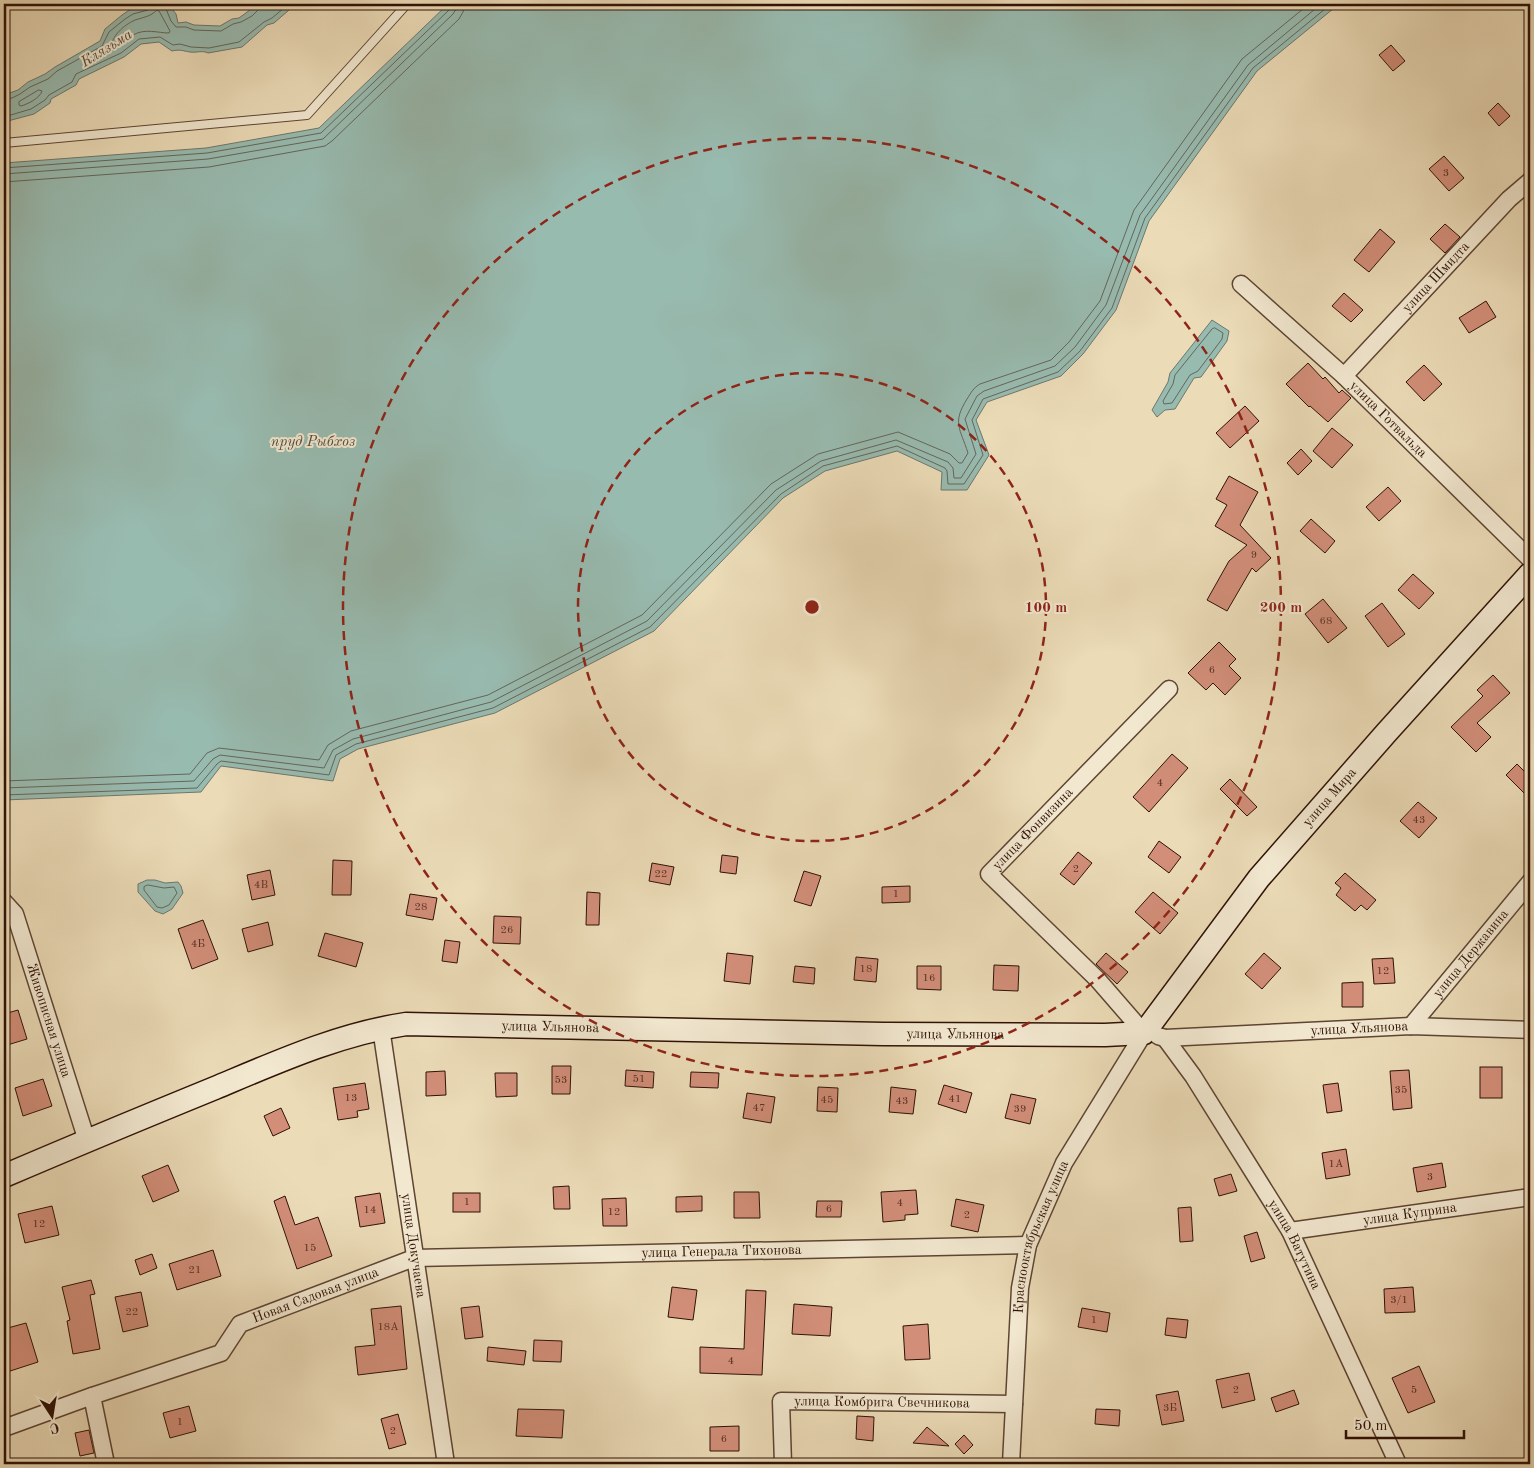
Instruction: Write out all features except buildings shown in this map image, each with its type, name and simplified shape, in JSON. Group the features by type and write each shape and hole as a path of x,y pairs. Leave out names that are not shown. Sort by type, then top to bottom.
{"street":[{"name":"улица Шмидта","path":"1344,376 1509,200 1530,181"},
{"name":"улица Готвальда","path":"1241,284 1344,376 1530,559"},
{"name":"улица Мира","path":"1154,1036 1260,878 1387,732 1530,574"},
{"name":"улица Фонвизина","path":"1154,1036 989,874 1169,689"},
{"name":"улица Державина","path":"1411,1026 1530,882"},
{"name":"Живописная улица","path":"4,902 15,914 86,1141"},
{"name":"улица Ульянова","path":"381,1028 408,1024 873,1034 1154,1036 1411,1026 1530,1030"},
{"path":"4,1176 274,1063 341,1038 381,1028"},
{"name":"улица Докучаева","path":"381,1028 446,1464"},
{"name":"улица Ватутина","path":"1154,1036 1193,1076 1290,1231 1398,1464"},
{"name":"Краснооктябрьская улица","path":"1011,1464 1020,1288 1028,1245 1064,1163 1154,1036"},
{"name":"улица Куприна","path":"1290,1231 1530,1197"},
{"name":"улица Генерала Тихонова","path":"414,1258 1028,1245"},
{"name":"Новая Садовая улица","path":"4,1428 221,1353 240,1324 414,1258"},
{"path":"92,1396 106,1464"},
{"name":"улица Комбрига Свечникова","path":"782,1464 781,1402 1014,1404"}],"lane":[{"path":"4,143 307,115 407,4"}],"water":[{"name":"Клязьма","path":"149,4 168,4 176,14 178,23 186,22 194,25 220,26 232,19 239,18 258,4 290,4 289,10 274,23 267,25 242,47 208,53 172,51 159,42 141,44 124,57 79,79 76,85 51,99 50,103 34,114 4,122 4,95 18,90 28,82 100,41 105,29 131,9"},
{"name":"пруд Рыбхоз","path":"448,4 1339,4 1257,71 1149,221 1116,310 1083,354 1061,376 987,402 976,420 989,455 967,490 941,490 942,472 897,451 825,471 783,498 654,631 495,713 358,749 340,759 333,781 221,766 201,792 4,800 4,163 206,148 319,128"},
{"path":"1212,320 1229,331 1227,341 1201,377 1194,378 1175,409 1165,410 1157,417 1152,410 1168,382 1170,373"},
{"path":"147,880 165,883 178,882 183,893 172,909 163,914 155,911 138,892 138,884"}]}
